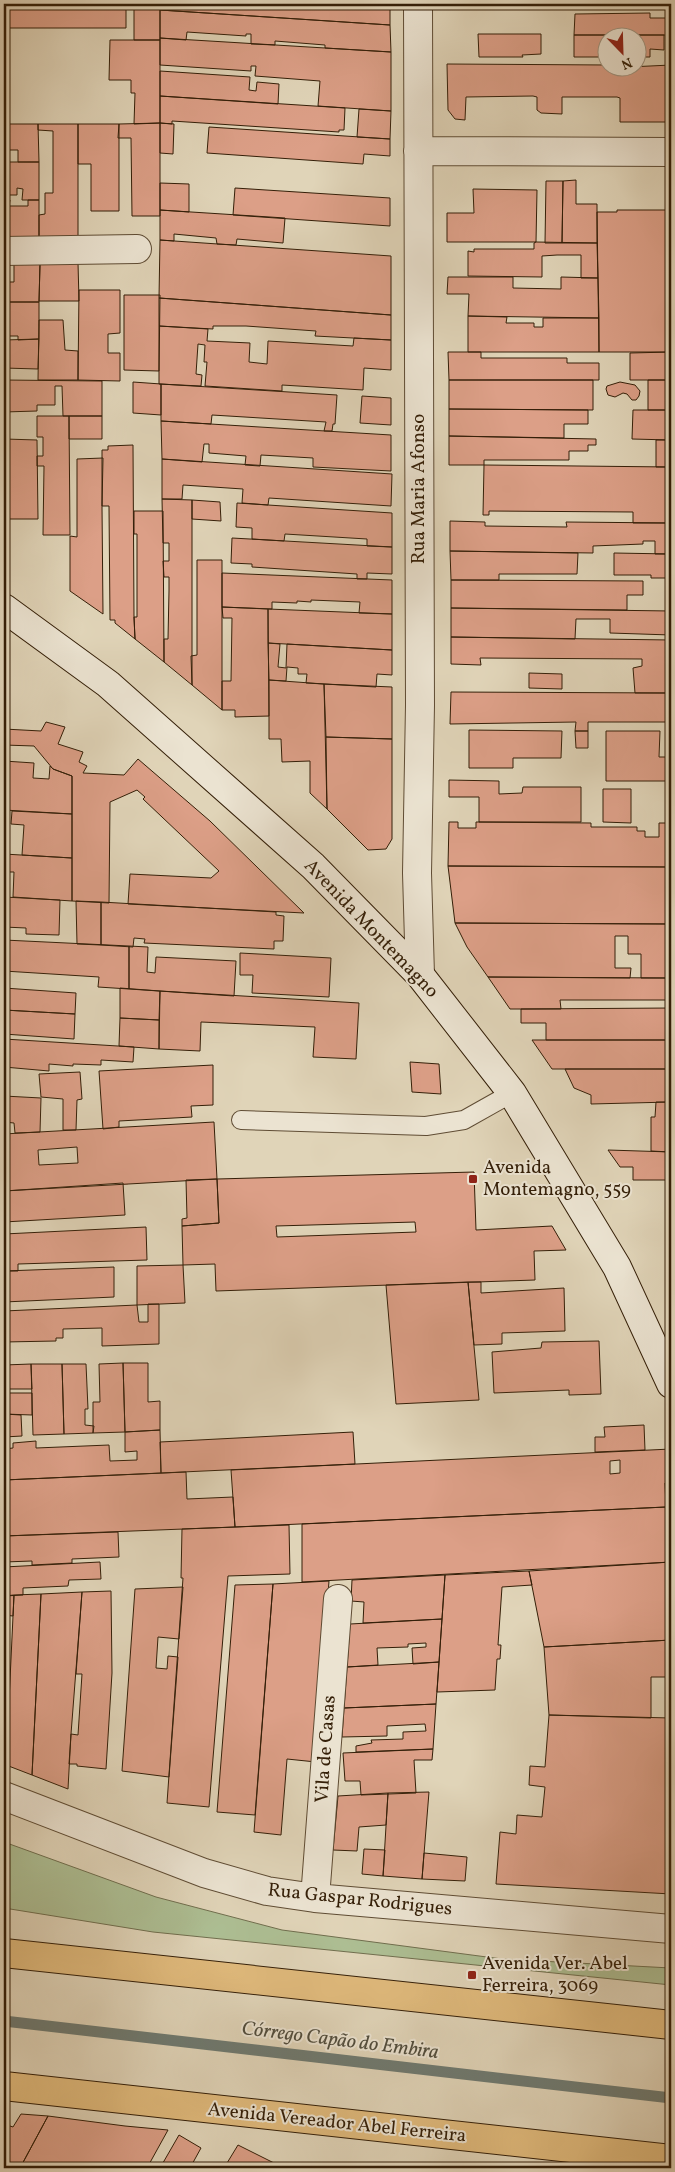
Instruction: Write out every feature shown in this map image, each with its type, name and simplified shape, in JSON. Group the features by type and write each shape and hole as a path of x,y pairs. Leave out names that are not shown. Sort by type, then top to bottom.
{"main road":[{"path":"4,1953 671,2025"},
{"name":"Avenida Vereador Abel Ferreira","path":"4,2086 671,2158"}],"street":[{"name":"Rua Maria Afonso","path":"418,4 420,706 417,872 420,975"},
{"path":"418,151 671,152"},
{"path":"4,251 138,249"},
{"name":"Avenida Montemagno","path":"4,608 108,684 312,866 420,975 512,1093 617,1267 671,1384"},
{"name":"Vila de Casas","path":"315,1898 338,1599"},
{"name":"Rua Gaspar Rodrigues","path":"4,1796 204,1873 267,1891 315,1898 671,1929"}],"lane":[{"path":"240,1120 426,1126 464,1120 512,1093"}],"green space":[{"path":"4,1842 156,1897 282,1930 502,1959 671,1968 671,1985 153,1932 4,1908"}],"building":[{"path":"4,4 126,4 126,28 4,28"},
{"path":"134,4 160,4 160,40 134,40"},
{"path":"160,4 390,4 390,25 160,10"},
{"path":"160,10 390,25 391,52 325,48 325,45 275,41 275,45 251,44 251,34 246,34 246,36 187,32 186,40 160,38"},
{"path":"650,13 650,18 671,18 671,35 648,35 648,28 598,28 598,35 574,35 575,14"},
{"path":"478,34 541,34 541,54 522,55 523,57 479,57"},
{"path":"574,35 598,35 598,57 574,57"},
{"path":"648,35 664,35 664,50 650,49 650,57 648,57"},
{"path":"160,38 391,52 391,111 318,106 320,81 255,76 256,66 251,66 251,71 160,65"},
{"path":"110,40 160,40 160,123 134,124 135,93 131,93 131,80 109,80"},
{"path":"447,64 598,65 598,78 648,78 648,66 671,65 671,122 620,122 620,98 617,97 562,97 562,114 541,113 537,110 537,97 533,96 466,97 465,120 455,119 448,110"},
{"path":"160,71 250,77 249,90 256,91 257,82 279,84 278,104 160,96"},
{"path":"160,96 345,108 344,130 339,130 339,132 172,121 172,124 160,123"},
{"path":"359,109 391,111 390,139 357,137"},
{"path":"160,123 160,216 132,216 131,138 118,138 119,124"},
{"path":"160,123 174,124 173,154 160,153"},
{"path":"4,124 38,124 39,162 18,162 18,150 4,150"},
{"path":"38,124 78,124 78,239 39,239 39,215 45,214 45,193 53,193 53,131 38,130"},
{"path":"78,124 119,124 119,211 91,211 91,164 78,164"},
{"path":"209,127 390,139 390,156 364,154 363,164 207,153"},
{"path":"4,162 39,162 39,200 22,200 23,189 17,188 17,195 4,195"},
{"path":"576,180 576,204 597,204 597,243 562,243 563,181"},
{"path":"546,181 563,181 562,243 545,243"},
{"path":"160,183 189,184 189,212 160,210"},
{"path":"235,188 390,198 390,226 233,215"},
{"path":"473,189 537,190 536,242 447,242 447,213 474,213"},
{"path":"4,200 10,200 9,206 28,206 28,200 39,200 39,239 4,238"},
{"path":"160,210 285,218 283,243 237,239 236,245 217,244 216,238 174,234 174,241 160,240"},
{"path":"617,210 671,210 671,352 599,352 597,212 617,212"},
{"path":"160,240 391,256 391,315 159,298"},
{"path":"534,243 597,243 598,278 581,278 581,255 542,256 542,277 468,276 468,251 474,252 474,249 534,249"},
{"path":"14,263 40,264 39,302 4,302 4,268 8,268 8,282 14,282"},
{"path":"78,263 79,301 39,301 40,264"},
{"path":"448,277 513,277 513,288 561,289 561,277 598,278 599,318 468,316 469,294 447,294"},
{"path":"79,290 120,290 120,333 108,334 108,353 120,353 120,381 78,380"},
{"path":"124,295 160,295 159,371 124,370"},
{"path":"159,298 391,315 391,340 315,336 316,331 246,326 213,326 213,329 159,326"},
{"path":"4,302 39,302 39,339 18,340 18,336 4,336"},
{"path":"468,316 507,317 506,323 534,323 534,327 543,327 543,318 599,318 599,352 468,352"},
{"path":"39,320 63,320 65,350 78,351 78,380 38,380"},
{"path":"159,326 208,329 207,341 250,343 249,362 267,364 268,341 353,346 354,338 391,340 391,370 364,368 363,390 282,385 282,391 205,386 207,362 204,362 205,345 198,344 196,374 202,375 201,386 159,384"},
{"path":"39,339 38,369 4,368 4,340"},
{"path":"448,352 481,352 481,358 567,358 567,363 599,363 599,380 449,380"},
{"path":"671,352 671,380 630,380 630,353"},
{"path":"4,380 102,381 102,416 63,416 62,386 55,386 55,405 37,405 37,411 4,412"},
{"path":"449,380 593,380 593,410 449,409"},
{"path":"648,380 671,380 671,410 648,410"},
{"path":"133,382 161,384 161,415 133,413"},
{"path":"620,382 635,385 640,391 636,400 632,400 627,394 623,393 615,397 608,395 607,386"},
{"path":"161,384 337,395 335,424 333,424 332,431 324,431 326,422 212,415 211,424 161,421"},
{"path":"362,396 391,398 391,425 360,423"},
{"path":"449,409 588,410 588,424 564,424 564,438 449,436"},
{"path":"633,410 671,410 671,440 632,439"},
{"path":"37,416 69,416 70,535 43,535 44,466 37,466 37,456 43,456 43,437 37,437"},
{"path":"69,416 102,416 102,439 69,439"},
{"path":"4,417 5,417 4,547"},
{"path":"161,421 391,435 391,471 313,467 313,458 261,455 260,466 245,465 246,456 209,453 209,444 204,444 202,462 162,459"},
{"path":"449,436 596,439 596,445 588,445 588,451 569,451 569,460 484,460 484,465 449,465"},
{"path":"5,439 37,440 38,519 4,519"},
{"path":"656,440 671,440 671,467 656,467"},
{"path":"133,445 135,639 115,623 115,620 110,620 109,506 102,506 102,450 108,450 108,446"},
{"path":"103,458 103,614 70,591 70,536 77,537 77,459"},
{"path":"162,459 392,474 391,506 269,498 268,505 242,503 243,489 183,485 182,499 162,499"},
{"path":"484,465 671,467 671,523 633,523 633,512 489,511 489,515 483,515"},
{"path":"162,499 192,500 192,685 164,662 164,639 168,639 169,577 164,577 163,561 169,561 169,543 163,543"},
{"path":"192,500 220,502 221,521 192,519"},
{"path":"237,503 392,513 392,547 367,546 367,539 285,534 284,541 252,539 252,528 236,527"},
{"path":"134,511 163,511 164,662 135,639 134,617 137,617 137,534 134,534"},
{"path":"450,521 485,522 485,526 567,527 566,522 671,523 671,554 655,554 655,541 643,541 643,544 593,546 593,553 450,551"},
{"path":"232,538 392,547 392,574 367,573 367,579 357,579 357,574 252,567 252,564 231,563"},
{"path":"450,551 578,553 577,574 499,574 499,580 451,580"},
{"path":"614,553 671,554 671,578 651,578 651,575 614,575"},
{"path":"197,560 222,560 222,710 192,685 191,656 197,655"},
{"path":"222,573 392,580 392,614 359,613 360,602 311,600 311,602 297,601 297,603 272,602 272,609 222,607"},
{"path":"451,580 643,581 643,595 627,595 627,610 451,608"},
{"path":"222,607 268,609 269,716 235,717 235,710 222,710 222,681 231,681 232,618 223,618"},
{"path":"451,608 671,611 671,635 610,633 610,619 576,619 575,639 451,637"},
{"path":"268,609 392,614 392,650 268,643"},
{"path":"451,637 671,640 671,693 635,693 633,668 642,666 642,659 480,658 481,665 451,664"},
{"path":"268,643 280,644 278,667 286,668 287,644 392,650 392,675 377,674 376,687 306,683 307,674 298,674 298,668 287,667 286,681 269,680"},
{"path":"529,673 562,674 562,689 529,688"},
{"path":"269,680 324,684 327,809 310,793 310,761 282,762 281,739 269,739"},
{"path":"324,684 392,687 392,739 326,737"},
{"path":"451,692 671,693 671,722 588,722 588,731 575,731 576,722 450,724"},
{"path":"46,722 65,727 58,744 83,752 79,762 87,766 83,773 124,775 138,759 210,821 304,913 128,904 130,874 211,878 219,871 143,799 145,797 137,790 110,802 109,903 72,901 72,776 53,769 34,746 4,745 4,729 41,731"},
{"path":"469,730 562,731 561,758 513,758 513,768 469,768"},
{"path":"575,731 588,731 588,748 576,748"},
{"path":"606,731 660,731 659,757 669,757 669,741 671,742 671,781 606,781"},
{"path":"326,737 392,739 392,839 386,849 368,850 327,809"},
{"path":"4,761 34,763 33,778 49,779 50,766 72,776 72,814 4,810"},
{"path":"449,780 499,781 499,794 522,793 523,787 581,787 581,822 479,822 479,797 449,797"},
{"path":"603,789 631,789 631,823 603,822"},
{"path":"12,811 72,814 72,858 22,855 24,825 11,824"},
{"path":"449,822 458,822 458,828 476,828 476,822 591,823 591,827 637,827 637,831 645,831 645,837 659,837 659,823 671,823 671,867 448,866"},
{"path":"4,854 72,858 72,901 13,897 14,872 4,872"},
{"path":"448,866 671,867 671,924 455,923"},
{"path":"4,897 60,900 59,935 26,934 26,928 4,927"},
{"path":"76,901 101,902 101,945 77,944"},
{"path":"101,902 276,912 276,915 284,916 283,941 274,941 274,949 144,943 145,939 134,938 133,947 101,945"},
{"path":"455,923 671,924 671,978 641,978 641,954 628,954 628,936 615,936 615,968 631,968 630,978 488,977 467,947"},
{"path":"4,940 129,946 129,989 98,987 99,977 4,971"},
{"path":"129,946 148,947 147,972 155,973 156,957 236,961 234,996 129,989"},
{"path":"240,953 331,958 329,997 252,993 253,975 240,975"},
{"path":"488,977 671,978 671,1000 560,1000 561,1009 510,1009"},
{"path":"4,988 76,993 75,1014 4,1010"},
{"path":"120,988 160,991 159,1020 120,1018"},
{"path":"160,991 359,1003 356,1059 313,1057 315,1027 201,1022 200,1051 159,1049"},
{"path":"671,1008 671,1040 546,1040 546,1023 521,1023 521,1009"},
{"path":"4,1010 75,1014 74,1039 4,1034"},
{"path":"120,1018 159,1020 159,1049 119,1046"},
{"path":"4,1039 134,1047 133,1062 101,1060 101,1065 73,1064 73,1066 49,1064 49,1071 4,1067"},
{"path":"532,1040 671,1040 671,1069 552,1069"},
{"path":"410,1062 439,1064 441,1094 412,1092"},
{"path":"213,1065 213,1105 191,1106 192,1117 119,1121 119,1127 103,1129 99,1071"},
{"path":"565,1069 671,1069 671,1102 591,1104 591,1095 574,1088"},
{"path":"80,1072 82,1099 77,1100 76,1130 63,1130 63,1099 41,1097 39,1074"},
{"path":"4,1096 41,1098 40,1132 15,1133 14,1123 4,1122"},
{"path":"656,1102 671,1102 671,1152 651,1151 651,1117 655,1117"},
{"path":"214,1122 217,1179 4,1191 4,1134","holes":["77,1147 78,1163 39,1165 38,1150"]},
{"path":"608,1150 671,1152 671,1180 633,1180 633,1167 620,1167"},
{"path":"474,1172 476,1230 552,1226 566,1250 534,1251 535,1280 216,1291 215,1264 183,1265 182,1226 219,1223 217,1179","holes":["415,1222 416,1232 277,1237 276,1226"]},
{"path":"217,1179 219,1223 182,1226 182,1219 187,1218 186,1180"},
{"path":"123,1183 125,1215 4,1222 4,1191"},
{"path":"669,1188 671,1188 671,1215 668,1215"},
{"path":"146,1227 147,1260 18,1264 18,1271 4,1271 4,1234"},
{"path":"183,1265 185,1303 137,1305 137,1266"},
{"path":"114,1267 114,1297 4,1302 4,1271"},
{"path":"468,1282 481,1282 481,1293 564,1288 565,1331 502,1333 502,1344 474,1345"},
{"path":"468,1282 479,1400 396,1404 386,1285"},
{"path":"148,1304 159,1304 159,1344 102,1346 102,1328 63,1329 63,1338 56,1338 56,1341 4,1342 4,1311 137,1305 139,1322 148,1322"},
{"path":"599,1341 601,1394 569,1395 569,1390 494,1393 492,1352 541,1348 542,1342"},
{"path":"123,1363 125,1432 93,1433 93,1402 100,1402 99,1364"},
{"path":"123,1363 148,1363 148,1402 160,1401 160,1430 125,1432"},
{"path":"31,1364 62,1364 64,1434 33,1435"},
{"path":"31,1364 32,1389 4,1389 4,1365"},
{"path":"62,1364 86,1364 88,1409 85,1409 85,1425 94,1426 93,1433 64,1434"},
{"path":"4,1393 32,1393 32,1415 4,1414"},
{"path":"4,1414 21,1415 22,1436 4,1437"},
{"path":"644,1425 645,1450 595,1452 595,1437 605,1437 604,1427"},
{"path":"160,1430 161,1473 4,1480 4,1449 13,1448 13,1443 36,1441 36,1448 109,1445 110,1461 137,1460 137,1451 125,1452 125,1432"},
{"path":"353,1432 355,1464 161,1473 160,1442"},
{"path":"671,1449 671,1483 665,1483 666,1507 235,1527 231,1470","holes":["620,1460 620,1473 610,1474 610,1461"]},
{"path":"186,1472 187,1499 233,1497 235,1527 4,1536 4,1480"},
{"path":"671,1507 671,1562 302,1582 302,1524"},
{"path":"289,1525 290,1574 228,1576 209,1807 167,1803 183,1578 181,1578 182,1529"},
{"path":"118,1532 119,1557 72,1559 72,1563 32,1565 32,1561 4,1562 4,1536"},
{"path":"100,1562 101,1579 69,1580 68,1586 23,1588 23,1595 4,1596 4,1567"},
{"path":"671,1562 671,1640 544,1647 529,1571"},
{"path":"529,1571 532,1585 502,1587 498,1645 501,1645 500,1659 497,1659 495,1690 437,1692 445,1575"},
{"path":"445,1575 442,1619 363,1623 364,1602 351,1601 352,1580"},
{"path":"329,1581 316,1762 287,1759 281,1835 254,1832 273,1584"},
{"path":"273,1584 255,1815 217,1812 235,1585"},
{"path":"183,1587 179,1639 158,1637 156,1668 167,1669 168,1656 178,1657 169,1777 122,1771 135,1589"},
{"path":"111,1591 112,1673 106,1769 77,1766 77,1764 69,1764 71,1734 78,1735 82,1674 76,1674 82,1592"},
{"path":"82,1592 68,1789 32,1775 41,1594"},
{"path":"41,1594 32,1775 6,1765 14,1595"},
{"path":"14,1595 13,1616 4,1615 4,1596"},
{"path":"442,1619 439,1662 413,1664 412,1648 426,1647 426,1643 408,1644 408,1647 377,1648 378,1665 347,1667 350,1624"},
{"path":"4,1625 6,1625 4,1692"},
{"path":"671,1640 671,1677 651,1677 651,1718 549,1715 544,1647"},
{"path":"439,1662 436,1704 344,1708 347,1667"},
{"path":"4,1692 6,1692 5,1725 4,1725"},
{"path":"436,1704 433,1749 356,1752 356,1746 372,1743 371,1740 403,1739 403,1732 426,1731 425,1724 387,1726 387,1736 342,1737 344,1708"},
{"path":"549,1715 671,1718 671,1894 496,1884 500,1832 516,1834 517,1815 542,1817 545,1787 529,1785 530,1766 545,1767"},
{"path":"433,1749 432,1760 414,1760 416,1793 361,1795 360,1781 345,1781 343,1753"},
{"path":"429,1792 422,1879 383,1876 388,1793"},
{"path":"388,1793 386,1825 359,1827 357,1851 333,1850 338,1796"},
{"path":"364,1849 385,1850 383,1876 362,1874"},
{"path":"424,1853 467,1857 465,1881 422,1879"},
{"path":"21,2114 48,2116 20,2168 4,2168 4,2124 13,2127"},
{"path":"48,2116 168,2130 147,2168 20,2168"},
{"path":"179,2135 201,2148 190,2168 160,2168"},
{"path":"238,2145 284,2168 224,2168"}],"waterway":[{"name":"Córrego Capão do Embira","path":"4,2021 671,2098"}],"place":[{"name":"Avenida Montemagno, 559","path":"473,1179"},
{"name":"Avenida Ver. Abel Ferreira, 3069","path":"472,1975"}]}
